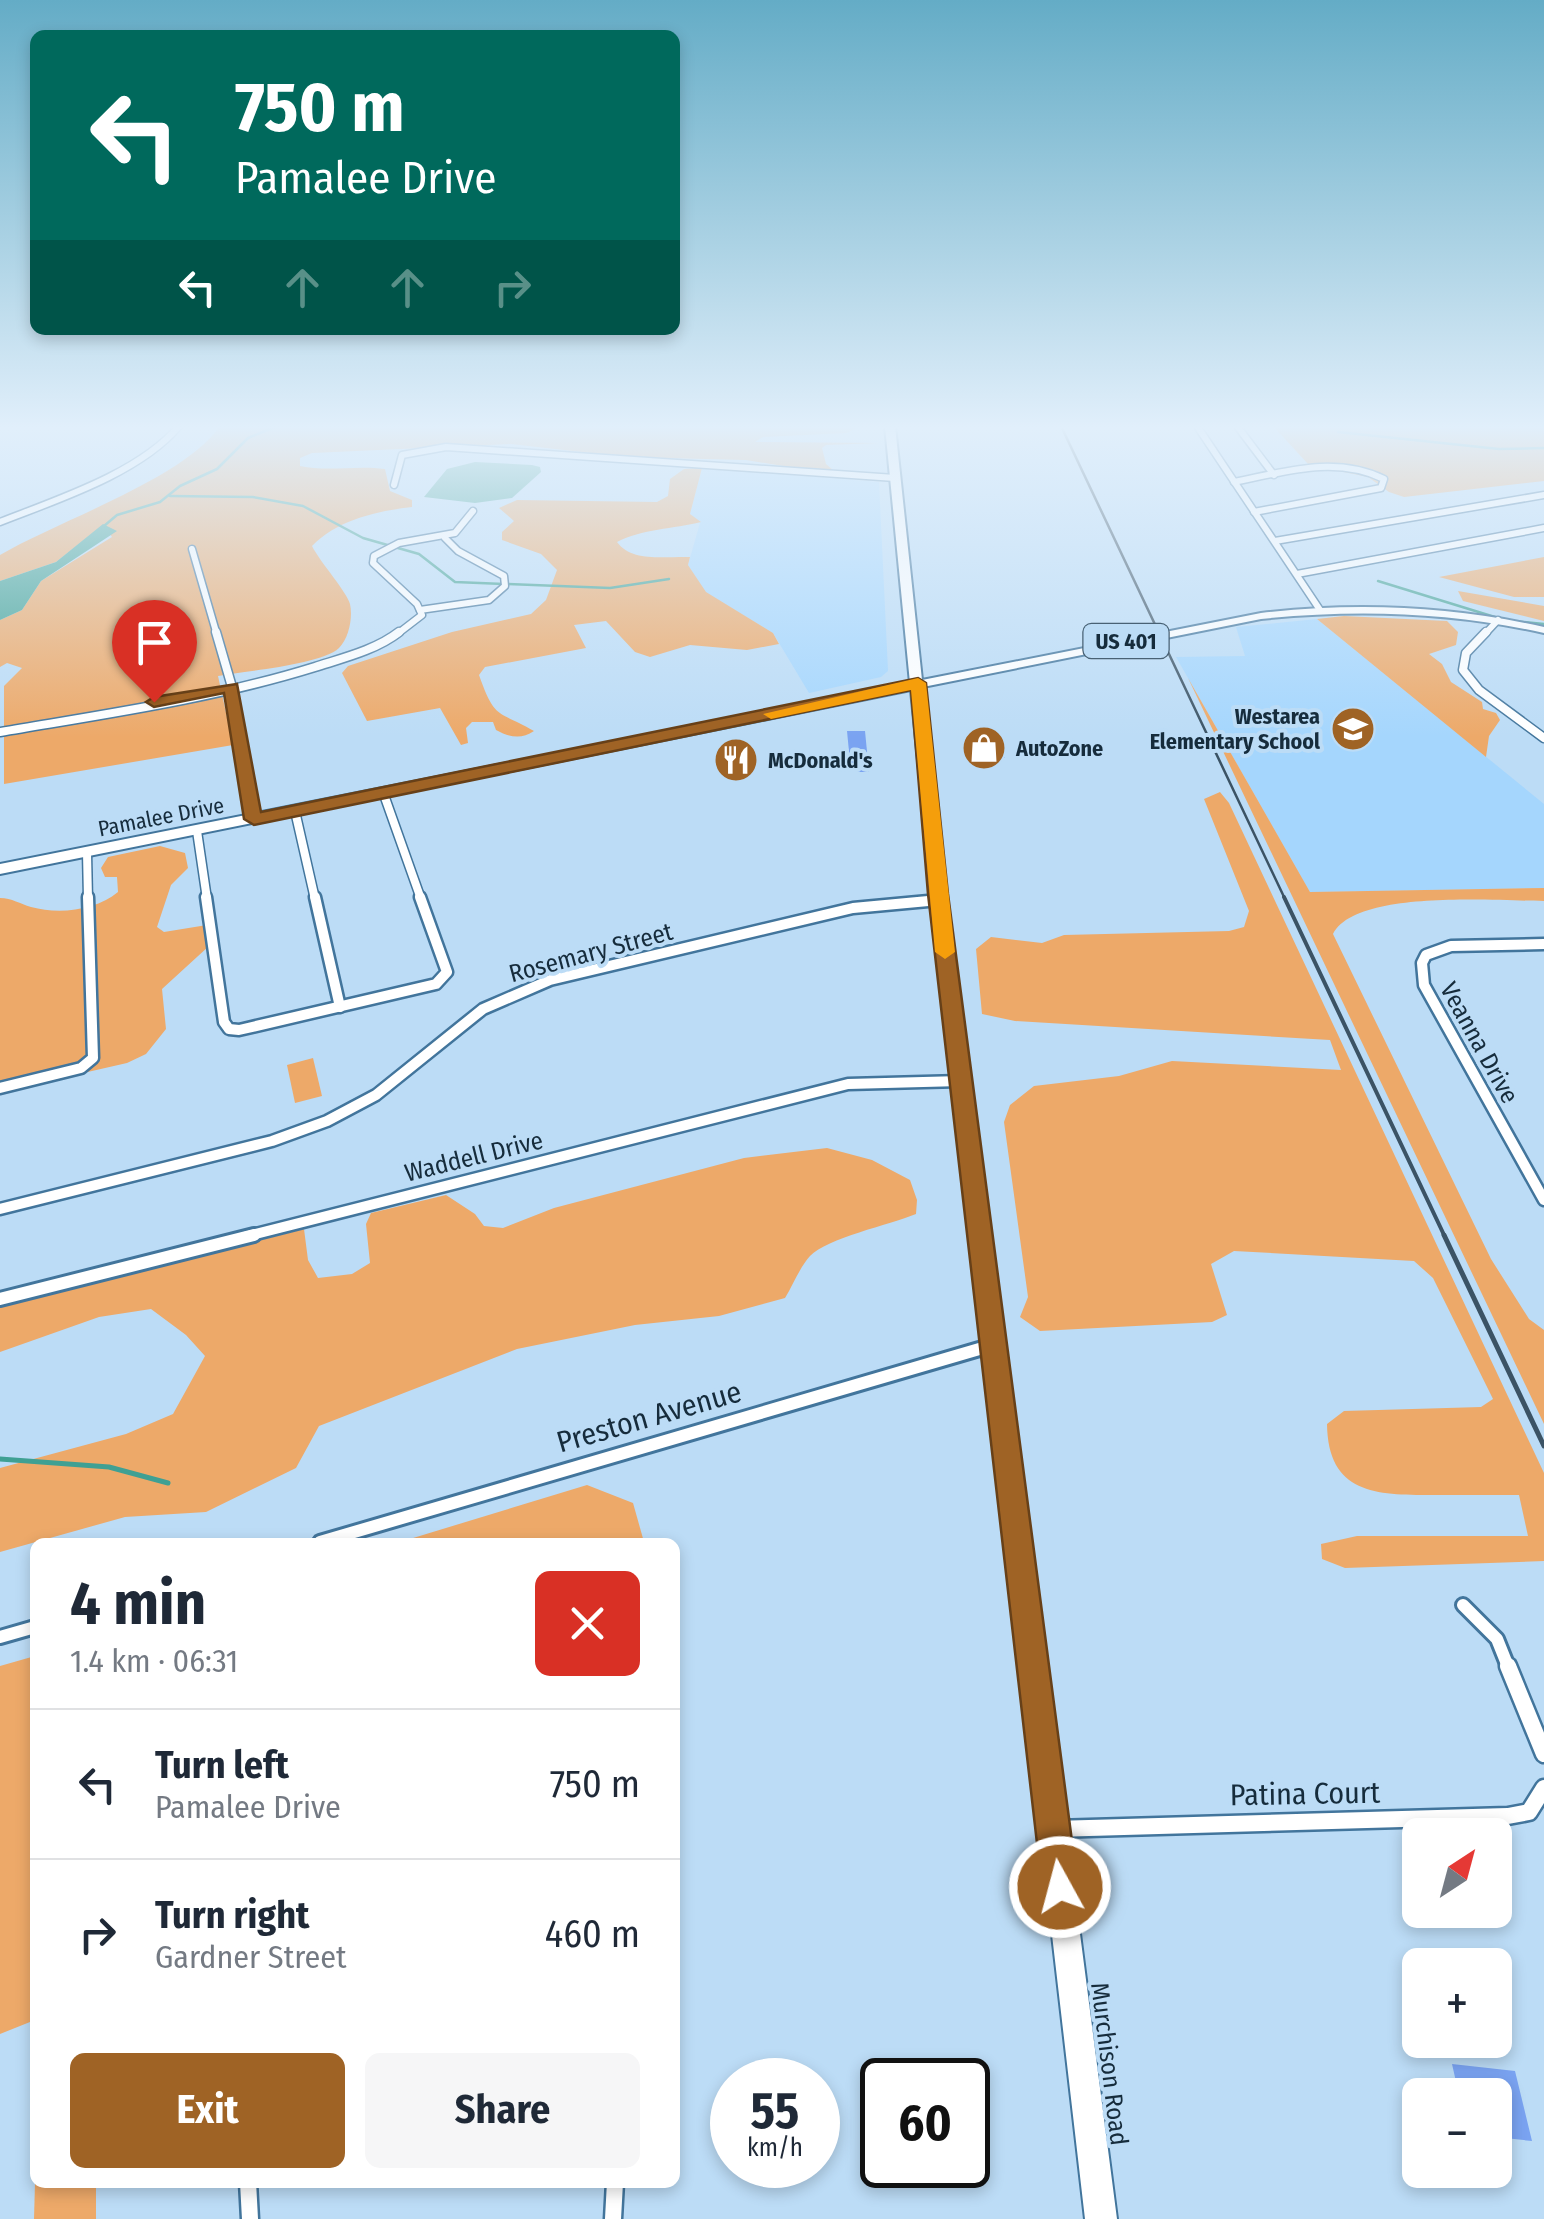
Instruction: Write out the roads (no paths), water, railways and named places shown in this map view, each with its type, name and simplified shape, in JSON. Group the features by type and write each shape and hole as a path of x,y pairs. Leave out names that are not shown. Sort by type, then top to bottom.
{"main road":[{"name":"Murchison Road","path":"902,530 939,900 1101,2219"},
{"name":"US 401","path":"918,683 1158,634 1320,610 1394,610 1498,620 1544,630"},
{"name":"Pamalee Drive","path":"0,870 918,683"}],"street":[{"path":"0,732 232,687 328,665 378,647 422,615 373,563 374,556 395,545 445,538 459,530"},
{"path":"1267,530 1320,610"},
{"path":"1274,540 1337,530"},
{"path":"1297,574 1536,530"},
{"path":"420,610 488,600 505,586 504,576 498,570 454,550 445,538"},
{"path":"192,548 232,687 254,819"},
{"path":"1498,620 1466,653 1463,670 1479,690 1544,738"},
{"path":"196,831 224,1022 239,1030 436,984 447,972 383,792"},
{"path":"295,811 340,1007"},
{"path":"0,1088 81,1068 92,1058 87,852"},
{"name":"Rosemary Street","path":"0,1208 272,1141 327,1121 376,1095 483,1010 550,980 853,908 939,900"},
{"name":"Veanna Drive","path":"1544,944 1443,947 1426,954 1422,963 1424,984 1544,1200"},
{"name":"Waddell Drive","path":"0,1300 848,1084 961,1081"},
{"name":"Preston Avenue","path":"334,1538 993,1345"},
{"path":"1463,1605 1497,1640 1544,1754"},
{"path":"0,1637 30,1628"},
{"name":"Patina Court","path":"1053,1828 1508,1816 1529,1812 1544,1788"},
{"path":"248,2188 250,2219"},
{"path":"613,2219 615,2188"}],"waterway":[{"path":"347,530 419,554 455,582 610,588 669,579"},
{"path":"1378,581 1498,618"},
{"path":"1512,621 1544,624"},
{"path":"0,1459 109,1467 168,1483"}],"railway":[{"path":"1110,530 1285,899"},
{"path":"1284,897 1445,1237"},
{"path":"1444,1235 1544,1446"}],"place":[{"name":"Westarea Elementary School","path":"1353,729"},
{"name":"AutoZone","path":"984,748"},
{"name":"McDonald's","path":"736,760"}]}
